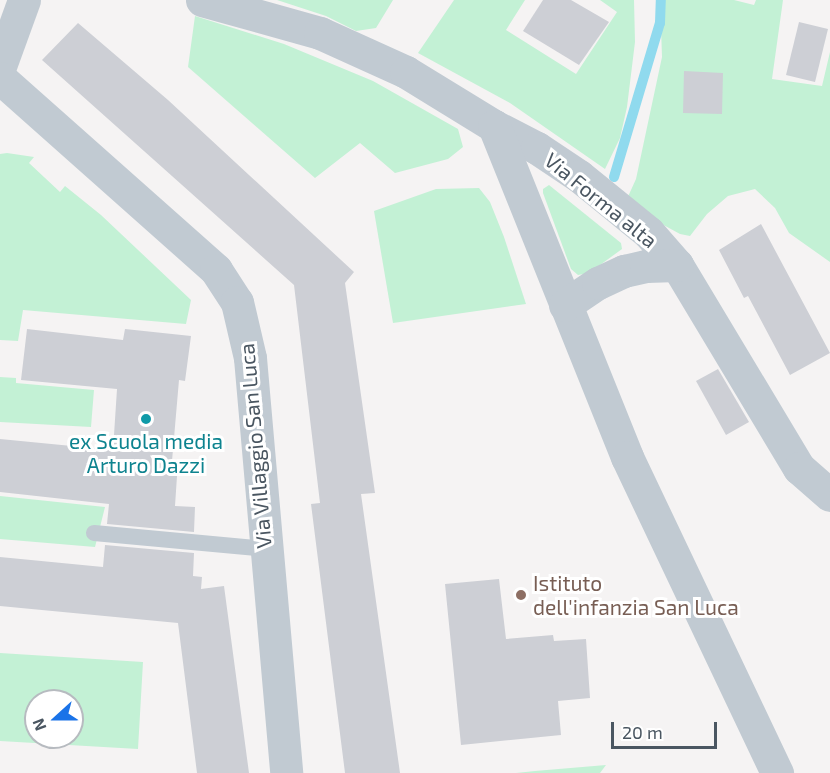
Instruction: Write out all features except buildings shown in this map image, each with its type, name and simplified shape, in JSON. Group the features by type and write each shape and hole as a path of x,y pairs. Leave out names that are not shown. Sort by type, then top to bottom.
{"street":[{"path":"0,66 24,0"},
{"name":"Via Forma alta","path":"202,0 320,33 406,72 494,126 537,148 579,176 648,232 677,265 799,468 830,495"},
{"name":"Via Villaggio San Luca","path":"0,78 216,270 237,302 250,358 286,773"},
{"path":"494,126 627,458 777,773"},
{"path":"565,305 598,283 624,271 646,266 677,265"}],"lane":[{"path":"94,533 265,549"}],"green space":[{"path":"277,0 393,0 376,28 356,31 326,16"},
{"path":"454,0 525,0 506,30 576,74 617,12 600,0 634,0 635,42 627,107 620,138 605,169 510,103 418,53"},
{"path":"660,0 734,0 754,5 756,0 783,0 772,79 822,86 830,52 830,262 789,233 775,208 755,189 728,196 707,214 690,236 680,234 658,222 626,201 636,179 662,57"},
{"path":"195,16 284,44 373,81 458,129 463,147 448,159 395,173 360,143 315,178 188,67"},
{"path":"0,154 34,157 29,163 60,192 65,186 101,215 191,300 186,324 23,310 18,341 0,340"},
{"path":"549,185 621,243 622,249 589,273 578,275 571,269 543,193 543,189"},
{"path":"479,188 490,202 526,304 393,323 374,211 436,189"},
{"path":"0,377 16,378 16,383 94,390 91,427 0,422"},
{"path":"0,496 105,507 95,547 0,539"},
{"path":"0,653 143,662 138,749 84,746 84,689 24,689 24,742 0,741"},
{"path":"606,765 600,773 516,773 535,771"}],"waterway":[{"path":"614,177 660,23 661,0"}],"place":[{"name":"ex Scuola media Arturo Dazzi","path":"146,419"},
{"name":"Istituto dell'infanzia San Luca","path":"521,595"}]}
